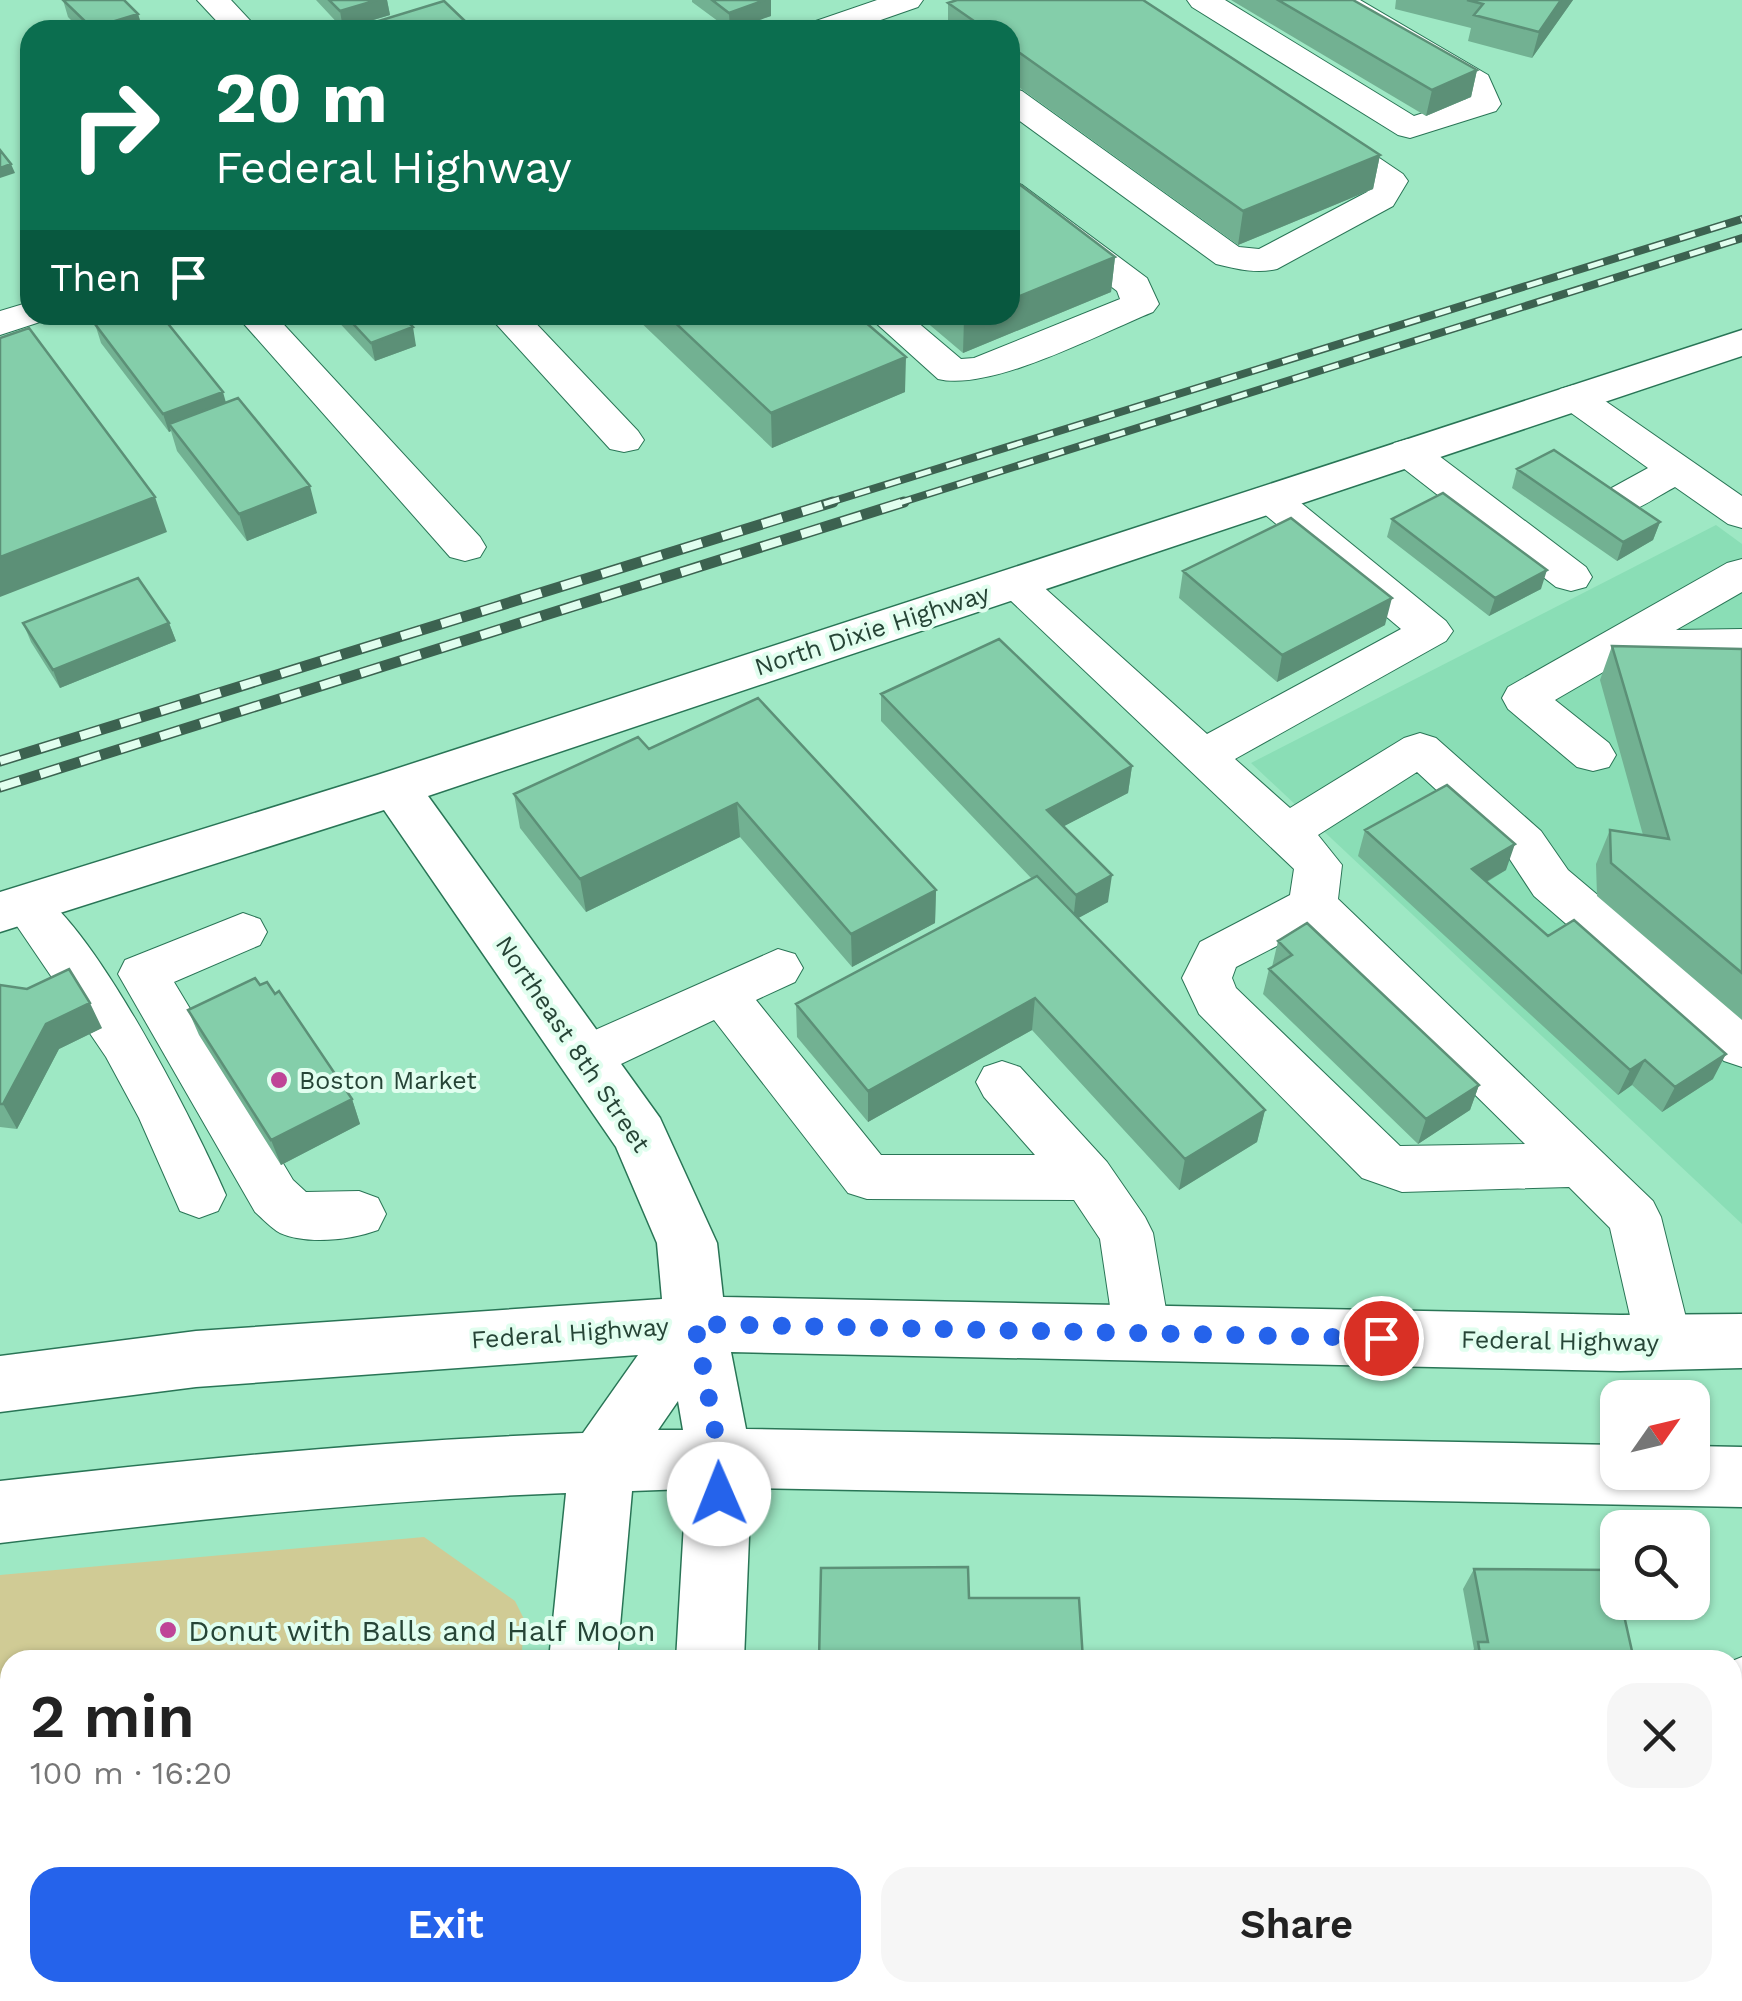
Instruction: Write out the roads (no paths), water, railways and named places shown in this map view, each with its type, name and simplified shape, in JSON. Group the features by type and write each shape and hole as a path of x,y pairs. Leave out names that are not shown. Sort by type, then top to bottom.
{"main road":[{"name":"North Dixie Highway","path":"13,908 396,788 1742,342"},
{"name":"Northeast 8th Street","path":"396,788 640,1135 687,1244 695,1324 720,1458 710,1650"},
{"name":"Federal Highway","path":"0,1384 196,1360 695,1324 1742,1341"},
{"path":"583,1650 602,1460 695,1324"},
{"path":"0,1512 208,1487 602,1460 720,1458 1740,1487"}],"street":[{"path":"213,0 233,20"},
{"path":"1202,0 1410,128 1484,104 1476,82 1338,0"},
{"path":"844,20 878,5 900,20"},
{"path":"1020,105 1229,256 1264,261 1381,199 1391,180 1296,117"},
{"path":"898,325 952,371 980,369 1140,304 1134,286 1020,200"},
{"path":"264,325 465,546"},
{"path":"516,325 624,440"},
{"path":"1574,397 1742,515"},
{"path":"1408,452 1571,576"},
{"path":"1611,505 1676,469"},
{"path":"1203,756 1430,631 1270,498"},
{"path":"1594,755 1524,698 1742,573"},
{"path":"1013,583 1287,832 1318,865 1313,904"},
{"path":"1616,645 1742,644"},
{"path":"1287,832 1420,749 1524,843 1551,883 1742,1047"},
{"path":"1313,904 1217,955 1207,978 1218,1000 1381,1162 1402,1170 1580,1165"},
{"path":"1313,904 1634,1217 1664,1342"},
{"path":"13,908 90,984 170,1122 198,1195"},
{"path":"243,932 143,974 274,1196 295,1216 359,1214"},
{"path":"586,1058 778,968"},
{"path":"722,994 867,1177 1088,1178"},
{"path":"1002,1082 1088,1178 1126,1232 1142,1333"}],"railway":[{"path":"824,504 1742,219"},
{"path":"896,504 1742,238"},
{"path":"0,761 833,502"},
{"path":"0,787 904,502"}],"place":[{"name":"Boston Market","path":"279,1080"},
{"name":"Donut with Balls and Half Moon","path":"168,1630"}]}
